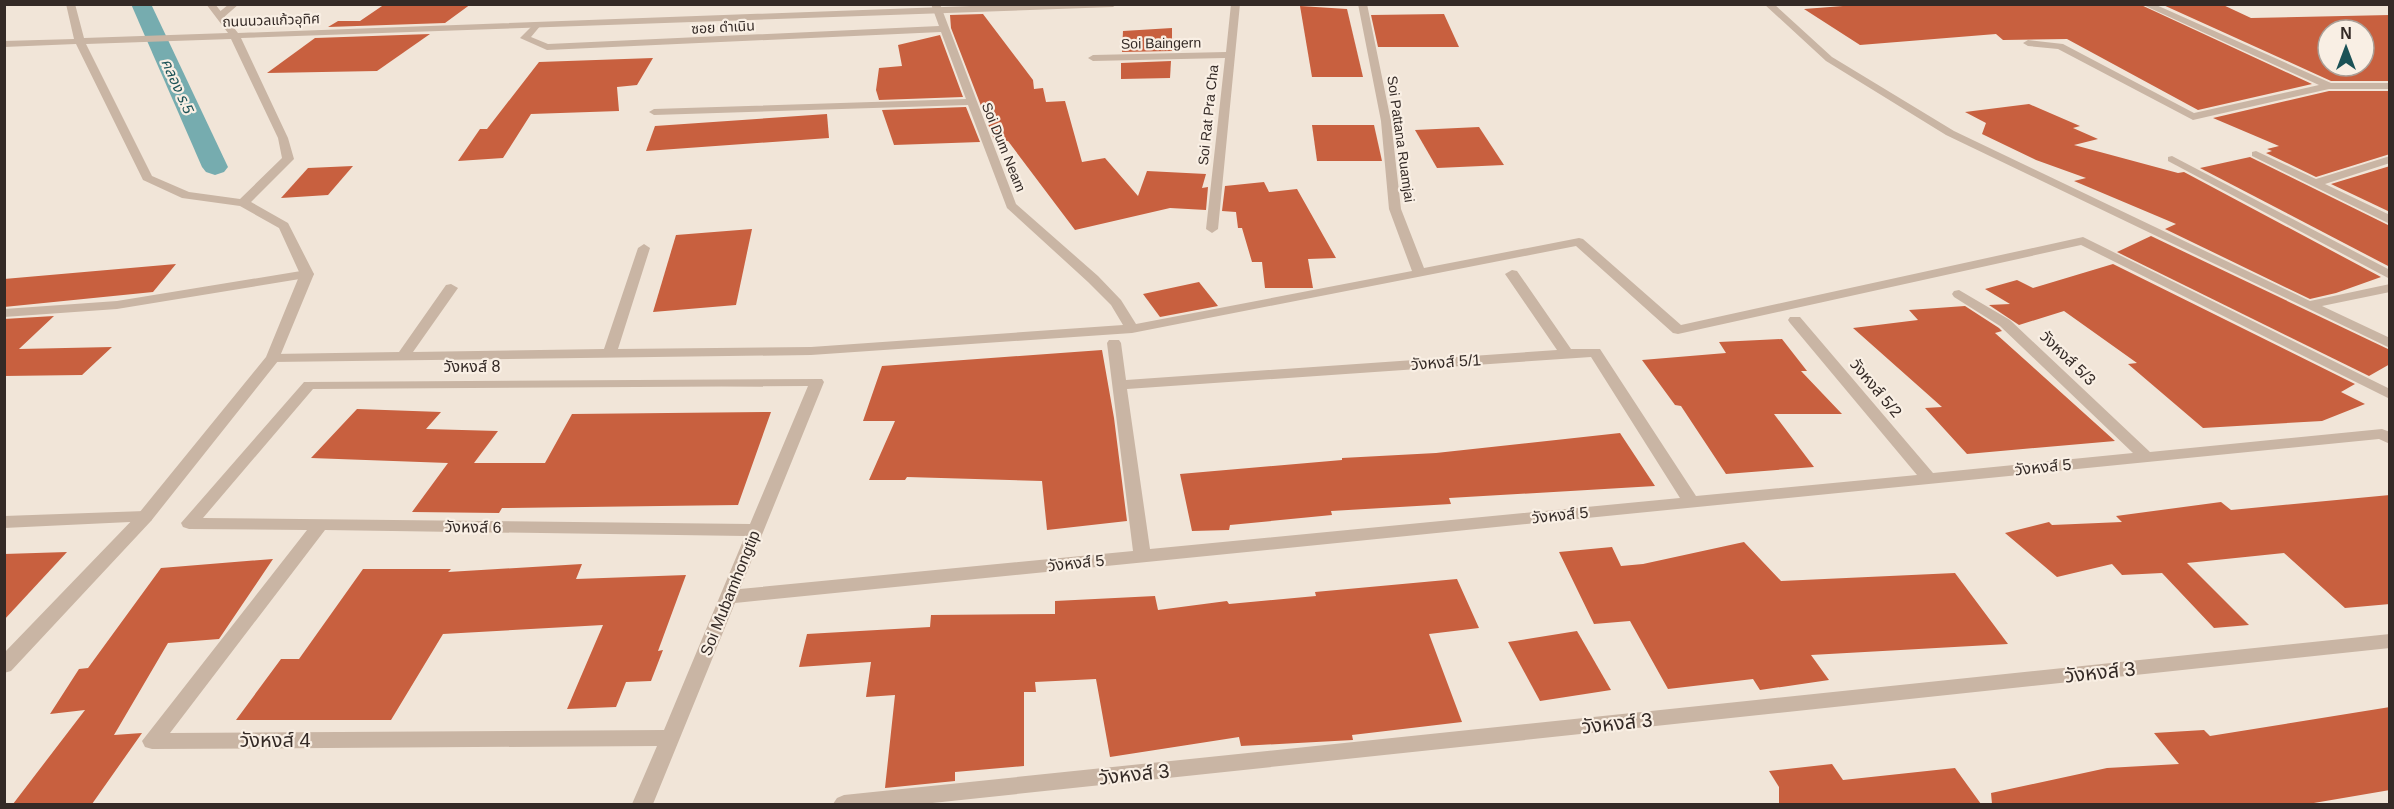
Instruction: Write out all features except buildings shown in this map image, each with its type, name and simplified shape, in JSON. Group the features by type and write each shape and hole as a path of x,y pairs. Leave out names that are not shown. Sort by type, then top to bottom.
{"street":[{"path":"4,666 145,518 273,358 307,273 285,226 243,203 186,195 147,178 80,42 70,4"},
{"path":"210,4 234,34 283,138 288,159 243,203"},
{"path":"220,16 235,4"},
{"name":"ถนนนวลแก้วอุทิศ","path":"4,44 936,8 1113,4"},
{"name":"Soi Rat Pra Cha","path":"1212,229 1236,4"},
{"name":"Soi Pattana Ruamjai","path":"1362,4 1386,121 1395,209 1420,274"},
{"path":"1768,4 1829,59 1950,133 2390,344"},
{"path":"2145,4 2329,86"},
{"name":"Soi Dum Neam","path":"936,8 942,29 1011,205 1093,279 1116,303 1132,329"},
{"name":"ซอย ดำเนิน","path":"536,25 525,38 547,47 942,29"},
{"path":"2028,43 2060,46 2193,117 2329,86 2390,86"},
{"name":"Soi Baingern","path":"1093,58 1229,56"},
{"path":"654,112 970,102"},
{"path":"2256,154 2390,220"},
{"path":"2172,159 2390,275"},
{"path":"2315,183 2390,159"},
{"path":"273,358 811,351 1132,329 1579,242 1677,330 2083,241 2390,395"},
{"path":"609,355 644,248"},
{"path":"4,313 117,304 307,273"},
{"path":"1512,274 1568,354"},
{"path":"402,358 451,288"},
{"path":"2309,305 2390,288"},
{"name":"วังหงส์ 5/3","path":"1959,294 2006,323 2146,457"},
{"name":"วังหงส์ 5/2","path":"1795,320 1929,479"},
{"path":"1114,343 1142,556"},
{"name":"วังหงส์ 5/1","path":"1119,385 1595,352 1690,502"},
{"name":"วังหงส์ 8","path":"189,523 309,385 817,382"},
{"name":"Soi Mubamhongtip","path":"643,804 817,382"},
{"name":"วังหงส์ 5","path":"728,597 2382,434 2390,439"},
{"path":"4,522 145,518"},
{"name":"วังหงส์ 6","path":"189,523 756,530"},
{"name":"วังหงส์ 4","path":"320,525 153,741 670,738"},
{"name":"วังหงส์ 3","path":"844,804 2390,641"}],"waterway":[{"name":"คลอง ร.5","path":"141,4 215,167"}]}
